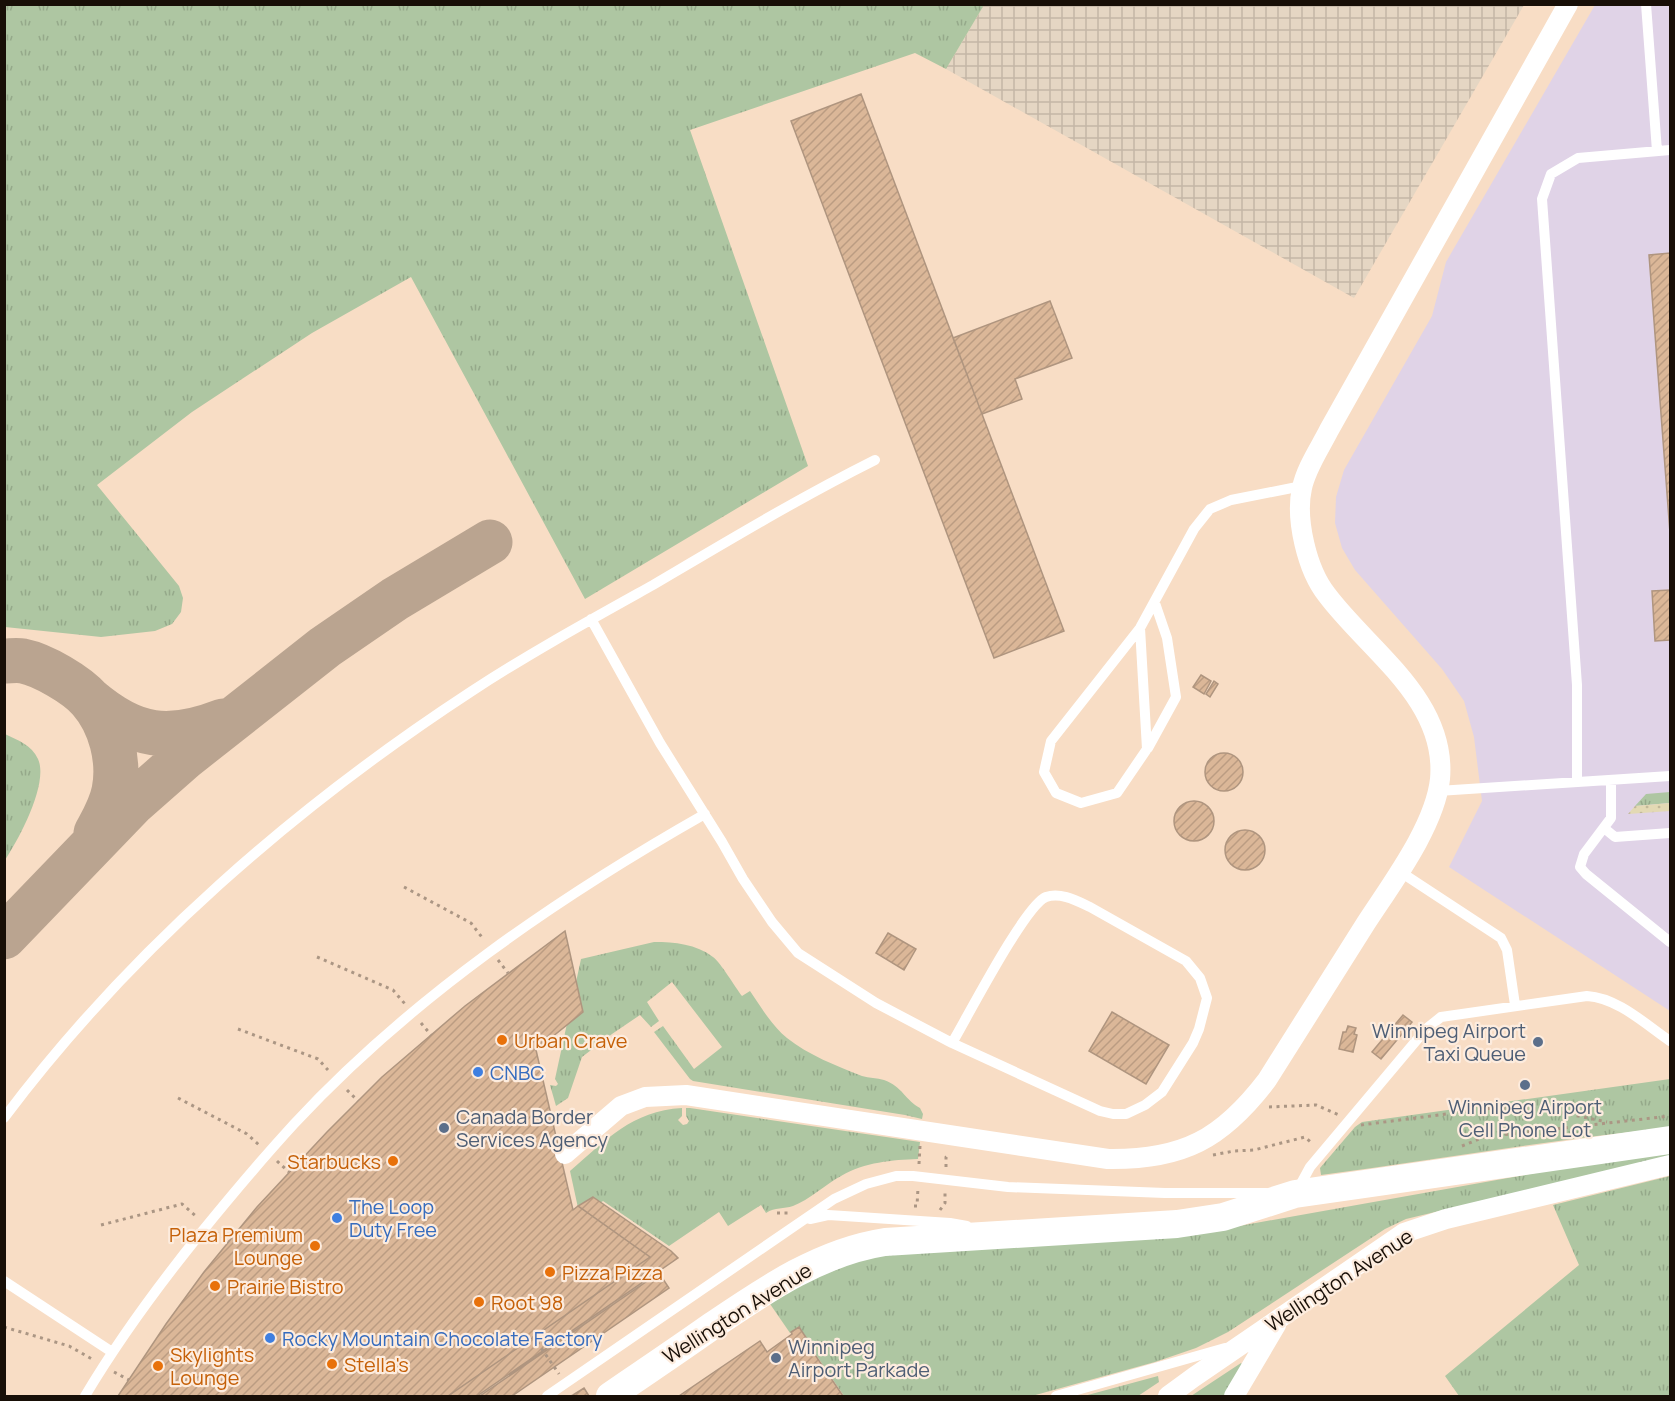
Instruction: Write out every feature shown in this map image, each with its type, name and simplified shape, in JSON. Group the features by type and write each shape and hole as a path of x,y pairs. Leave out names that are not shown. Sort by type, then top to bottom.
{"main road":[{"name":"Wellington Avenue","path":"610,1396 760,1293 834,1254 851,1248 885,1242 1189,1222 1223,1217 1295,1194 1671,1140"}],"street":[{"path":"565,1154 621,1106 645,1097 686,1095 1108,1159 1150,1158 1187,1148 1205,1140 1238,1115 1267,1080 1399,872 1425,825 1438,791 1439,752 1430,720 1412,691 1325,594 1304,543 1299,512 1302,486 1312,461 1334,421 1568,4"},
{"name":"Wellington Avenue","path":"1168,1396 1404,1233 1446,1219 1671,1166"},
{"path":"1234,1396 1280,1317"}],"lane":[{"path":"1646,4 1657,151"},
{"path":"1577,782 1577,685 1542,199 1551,174 1578,158 1671,150"},
{"path":"4,1118 120,982 208,895 255,852 354,774 474,690 591,619 874,460"},
{"path":"1155,603 1167,638 1176,698 1147,749 1117,793 1081,803 1056,793 1044,772 1051,741 1140,628 1194,529 1210,509 1231,500 1302,486"},
{"path":"591,619 660,743 772,922 798,953 876,1003 952,1043 1100,1111 1126,1114 1145,1105 1162,1092 1199,1029 1207,998 1200,978 1186,961 1090,908 1074,900 1054,895 1036,903 1018,927 952,1043"},
{"path":"1140,628 1147,749"},
{"path":"1438,791 1671,776"},
{"path":"1611,780 1611,818 1581,858 1580,867 1582,871 1671,942"},
{"path":"85,1396 112,1352 162,1282 228,1199 295,1123 375,1046 430,998 513,934 586,885 705,814"},
{"path":"1604,828 1615,837 1671,833"},
{"path":"1399,872 1501,938 1507,950 1515,1005"},
{"path":"1295,1194 1310,1167 1322,1152 1436,1020 1447,1016 1515,1005 1587,996 1614,1003 1671,1041"},
{"name":"Wellington Avenue","path":"547,1396 834,1199 866,1184 896,1176 913,1176 1008,1187 1165,1193 1295,1194"},
{"name":"Wellington Avenue","path":"539,1396 773,1237 817,1217 828,1215 950,1223 1014,1235"},
{"path":"4,1281 112,1352"},
{"path":"1056,1396 1217,1352 1261,1331"},
{"path":"1159,1396 1194,1377"}],"path":[{"path":"404,886 471,923"},
{"path":"316,957 393,990 408,1008"},
{"path":"416,1017 431,1035"},
{"path":"238,1029 318,1059 334,1076"},
{"path":"342,1084 358,1101"},
{"path":"178,1098 247,1134 264,1149"},
{"path":"1238,1115 1268,1107 1316,1105 1363,1126 1493,1108 1523,1108 1544,1109 1624,1126"},
{"path":"1454,1149 1484,1137 1671,1116"},
{"path":"1210,1156 1254,1150 1305,1137 1322,1152"},
{"path":"919,1166 920,1146 931,1147"},
{"path":"942,1149 952,1151"},
{"path":"272,1157 289,1172"},
{"path":"905,1207 917,1206 918,1186"},
{"path":"101,1225 182,1204 201,1219"},
{"path":"777,1213 789,1213"},
{"path":"210,1227 228,1242"},
{"path":"4,1327 69,1346 99,1363"},
{"path":"533,1336 563,1380"},
{"path":"109,1369 129,1380"}],"shaded area":[{"path":"984,5 1524,5 1354,298 946,69"},
{"path":"1595,5 1670,5 1670,1011 1449,867 1482,801 1474,737 1464,701 1442,669 1355,570 1342,548 1335,523 1336,497 1344,470 1432,316 1446,262"}],"green space":[{"path":"5,4 984,5 946,69 915,53 690,130 808,466 585,599 411,277 312,333 192,412 97,485 179,586 183,598 181,612 172,624 155,631 101,637 5,627"},
{"path":"5,734 32,750 38,759 40,769 31,811 5,860"},
{"path":"1670,792 1670,803 1635,806 1646,794"},
{"path":"654,942 685,945 700,949 713,957 742,996 750,991 772,1022 787,1038 804,1050 833,1064 862,1076 890,1083 920,1108 923,1114 922,1119 693,1081 654,1032 663,1026 694,1069 722,1047 672,982 647,1002 659,1021 651,1027 640,1015 582,1057 568,1098 556,1106 550,1085 558,1084 555,1079 581,959"},
{"path":"1670,1079 1670,1128 1321,1175 1320,1168 1362,1122"},
{"path":"682,1108 682,1116 678,1120 683,1125 689,1121 686,1108 690,1108 920,1142 918,1159 889,1161 850,1171 799,1203 766,1213 761,1205 728,1226 719,1212 669,1246 603,1201 580,1217 570,1171 608,1138 634,1121 664,1110"},
{"path":"1670,1149 1670,1156 1406,1219 1385,1229 1228,1332 1196,1348 1155,1362 1032,1396 844,1396 799,1327 790,1333 768,1301 841,1259 1239,1226"},
{"path":"1670,1176 1670,1396 1459,1396 1445,1376 1579,1265 1553,1205"},
{"path":"1241,1363 1243,1365 1225,1396 1191,1396"},
{"path":"1158,1376 1159,1382 1138,1396 1084,1396"}],"sand":[{"path":"1670,803 1670,811 1628,814 1635,806"}],"building":[{"path":"861,94 1064,631 994,658 791,121"},
{"path":"1670,253 1670,533 1649,255"},
{"path":"1050,301 1072,358 1015,379 1022,399 982,414 953,338"},
{"path":"1670,590 1670,640 1655,641 1652,591"},
{"path":"1201,675 1211,681 1204,694 1193,687"},
{"path":"1214,681 1218,684 1210,697 1206,694"},
{"path":"1224,753 1238,758 1243,772 1238,786 1224,791 1210,786 1205,772 1210,758"},
{"path":"1194,801 1208,807 1214,821 1208,835 1194,841 1180,835 1174,821 1180,807"},
{"path":"1245,830 1259,836 1265,850 1259,864 1245,870 1231,864 1225,850 1231,836"},
{"path":"565,931 583,1012 536,1050 573,1210 578,1206 650,1257 448,1396 118,1396 204,1272 257,1207 327,1132 382,1077 465,1006"},
{"path":"888,933 916,949 904,970 876,953"},
{"path":"1112,1012 1169,1045 1146,1084 1089,1051"},
{"path":"1403,1015 1412,1022 1381,1059 1372,1052"},
{"path":"1348,1026 1356,1028 1354,1034 1357,1035 1353,1052 1339,1049 1343,1032 1346,1032"},
{"path":"593,1197 678,1258 477,1396 448,1396 650,1257 578,1206"},
{"path":"659,1273 669,1288 512,1396 480,1396"},
{"name":"Winnipeg Airport Parkade","path":"799,1327 809,1342 807,1343 843,1396 679,1396 760,1341 767,1352"},
{"path":"584,1388 589,1396 571,1396 573,1395"}],"taxiway":[{"path":"4,937 134,802 184,758 325,647 395,599 490,542"},
{"path":"4,661 31,663 59,676 84,694 103,720 115,755 116,779 111,802 96,833"},
{"path":"90,700 122,722 153,733 186,732 223,721"}],"place":[{"name":"Urban Crave","path":"502,1040"},
{"name":"Winnipeg Airport Taxi Queue","path":"1538,1042"},
{"name":"CNBC","path":"478,1072"},
{"name":"Winnipeg Airport Cell Phone Lot","path":"1525,1085"},
{"name":"Canada Border Services Agency","path":"444,1128"},
{"name":"Starbucks","path":"393,1161"},
{"name":"The Loop Duty Free","path":"337,1218"},
{"name":"Plaza Premium Lounge","path":"315,1246"},
{"name":"Pizza Pizza","path":"550,1272"},
{"name":"Prairie Bistro","path":"215,1286"},
{"name":"Root 98","path":"479,1302"},
{"name":"Rocky Mountain Chocolate Factory","path":"270,1338"},
{"name":"Winnipeg Airport Parkade","path":"776,1358"},
{"name":"Stella's","path":"332,1364"},
{"name":"Skylights Lounge","path":"158,1366"}]}
